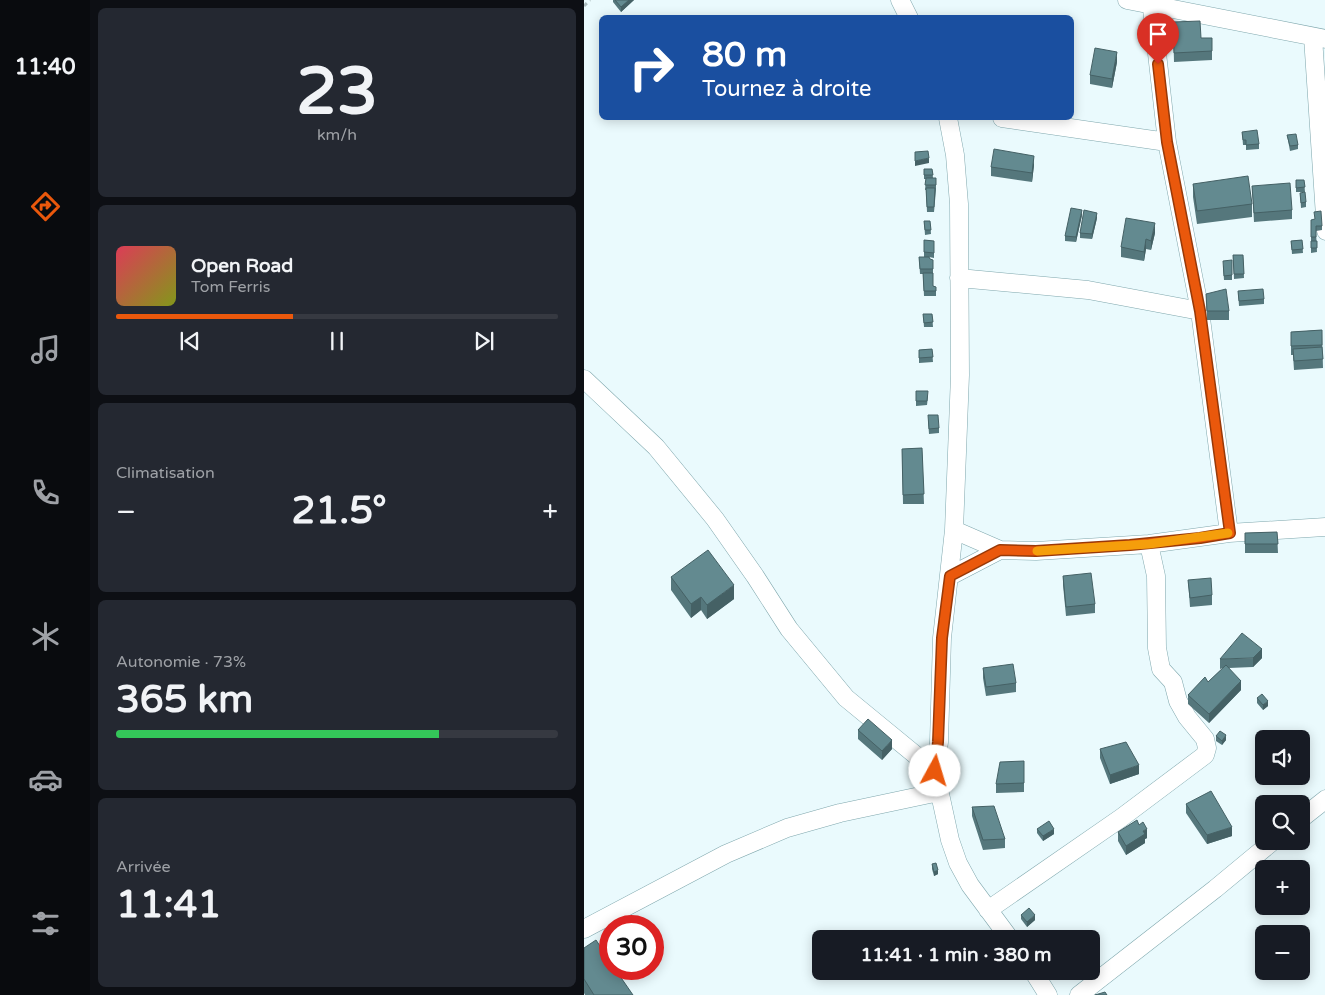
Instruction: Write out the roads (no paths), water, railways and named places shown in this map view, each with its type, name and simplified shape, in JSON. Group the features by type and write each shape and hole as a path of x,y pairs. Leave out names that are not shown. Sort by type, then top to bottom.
{"street":[{"path":"900,0 908,15"},
{"path":"1127,0 1151,3 1319,38 1325,231"},
{"path":"1151,3 1167,142 1200,311 1230,533"},
{"path":"948,120 955,155 959,204 960,375 954,530 942,638 935,771 950,840 958,863 970,885 1003,930"},
{"path":"1016,120 1167,142"},
{"path":"959,278 1088,290 1200,311"},
{"path":"584,379 662,454 715,519 789,629 846,698 935,771"},
{"path":"954,530 1000,550 1036,551 1149,544 1230,533 1325,527"},
{"path":"988,910 1121,818 1205,755 1207,748 1205,739 1187,717 1178,701 1173,682 1161,669 1157,648 1156,576 1149,544"},
{"path":"950,576 1000,550"},
{"path":"584,929 726,854 787,828 840,813 939,792"},
{"path":"1310,811 1325,799"},
{"path":"1079,995 1215,890 1263,850"},
{"path":"1038,980 1048,995"}]}
